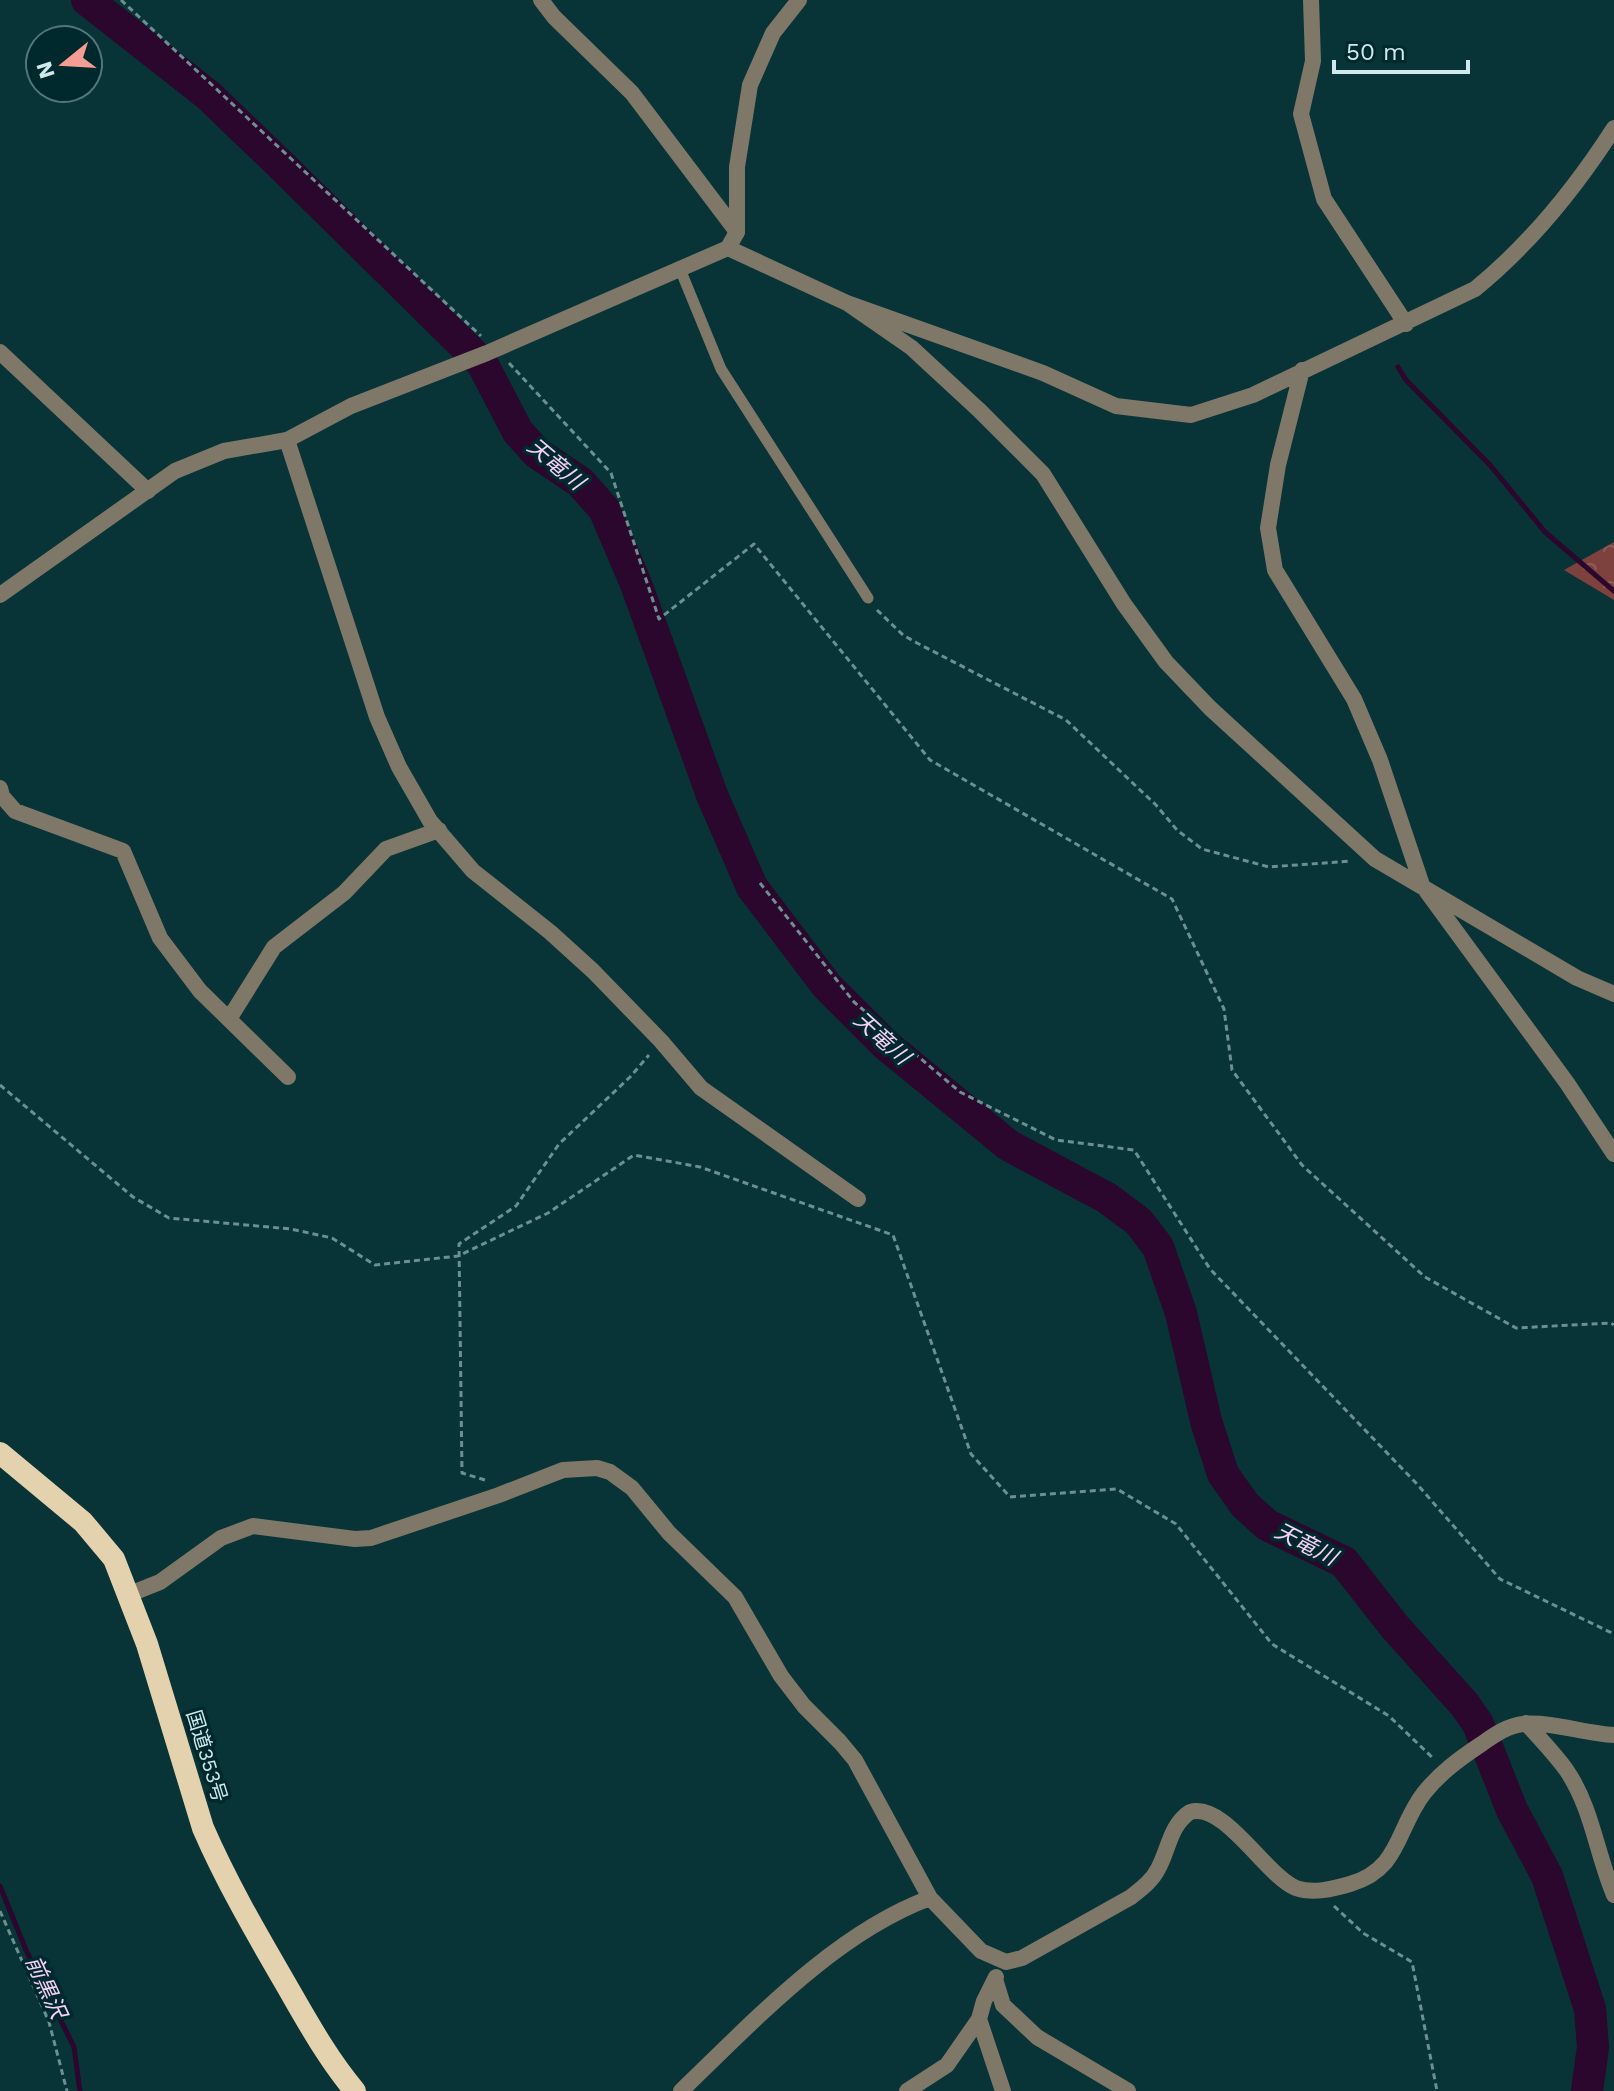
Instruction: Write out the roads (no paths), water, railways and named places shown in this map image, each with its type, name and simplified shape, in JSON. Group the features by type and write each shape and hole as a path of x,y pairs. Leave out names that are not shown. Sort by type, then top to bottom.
{"highway":[{"name":"国道353号","path":"0,1453 83,1522 114,1559 130,1594 203,1828 214,1853 237,1900 314,2034 355,2091"}],"street":[{"path":"541,0 554,17 632,93 737,232"},
{"path":"0,595 175,471 224,451 287,440 351,406 492,351 728,248 737,232 737,167 750,85 773,33 799,0"},
{"path":"1311,0 1313,61 1301,114 1324,199 1406,324"},
{"path":"728,248 847,303 1043,373 1116,406 1191,415 1253,395 1475,289 1507,263 1590,165 1614,128"},
{"path":"847,303 912,348 1043,474 1124,604 1166,662 1210,708 1375,859 1577,978 1614,994"},
{"path":"0,352 148,491"},
{"path":"1302,370 1278,465 1268,528 1275,570 1354,699 1380,760 1422,885 1567,1083 1614,1154"},
{"path":"287,440 377,717 399,767 439,830 473,871 561,942 661,1041 701,1088 858,1199"},
{"path":"0,788 2,796 15,811 123,851 160,938 200,991 288,1077"},
{"path":"229,1019 274,947 344,893 386,849 439,830"},
{"path":"130,1594 160,1582 221,1538 253,1526 355,1539 371,1538 563,1470 597,1468 610,1472 632,1488 669,1533 735,1597 781,1676 804,1706 855,1760 930,1898 981,1951 1006,1962 1022,1958 1147,1885 1158,1869 1175,1826 1183,1816 1197,1810 1204,1811 1236,1831 1286,1882 1310,1891 1318,1890 1358,1881 1383,1867 1422,1795 1450,1766 1503,1730 1526,1723 1614,1735"},
{"path":"1526,1723 1568,1773 1584,1806 1602,1868 1614,1895"},
{"path":"681,2091 804,1977 862,1932 907,1906 930,1898"},
{"path":"907,2091 947,2065 979,2019 984,2001 1006,1962"},
{"path":"995,1979 1003,2005 1037,2037 1128,2091"},
{"path":"979,2019 1003,2091"}],"lane":[{"path":"680,269 721,369 868,598"}],"waterway":[{"name":"天竜川","path":"87,0 208,95 283,167 482,363 518,432 537,453 580,482 604,509 636,584 712,795 752,887 827,986 886,1045 1008,1145 1107,1198 1139,1222 1158,1247 1181,1313 1206,1421 1223,1474 1245,1505 1267,1525 1344,1562 1478,1724 1512,1810 1547,1876 1590,2009 1593,2047 1587,2091"},
{"path":"1398,367 1406,380 1490,465 1545,532 1614,591"},
{"name":"前黒沢","path":"0,1886 26,1950 74,2047 80,2091"}]}
